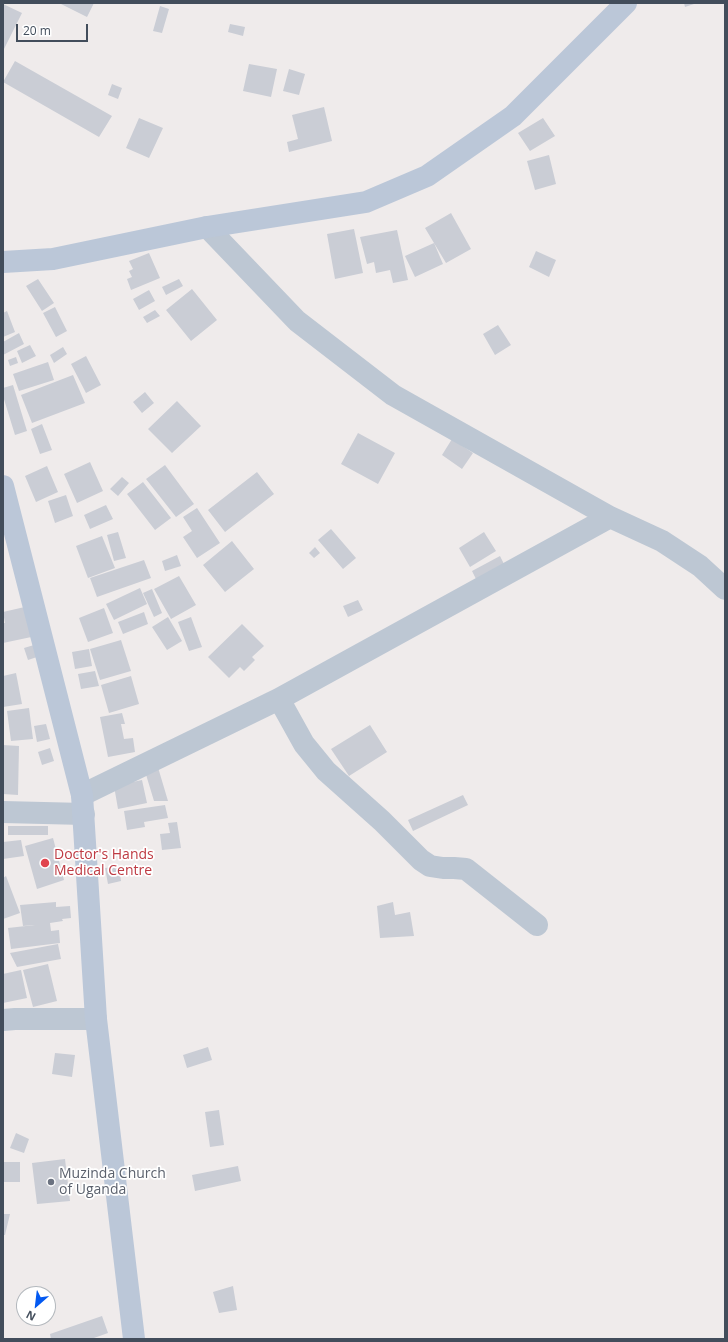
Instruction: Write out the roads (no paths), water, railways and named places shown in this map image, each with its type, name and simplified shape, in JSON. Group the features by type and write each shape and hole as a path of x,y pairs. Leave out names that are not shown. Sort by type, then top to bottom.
{"street":[{"path":"3,262 54,259 207,227 366,202 427,176 513,116 626,3"},
{"path":"207,227 297,321 392,395 610,517 662,541 700,566 725,589"},
{"path":"3,486 83,804 96,1020 134,1339"},
{"path":"3,812 83,804 279,699 610,517"},
{"path":"279,699 304,744 326,771 382,821 421,860 430,866 466,869 537,925"},
{"path":"3,1020 96,1020"}],"place":[{"name":"Doctor's Hands Medical Centre","path":"45,863"},
{"name":"Muzinda Church of Uganda","path":"51,1182"}]}
